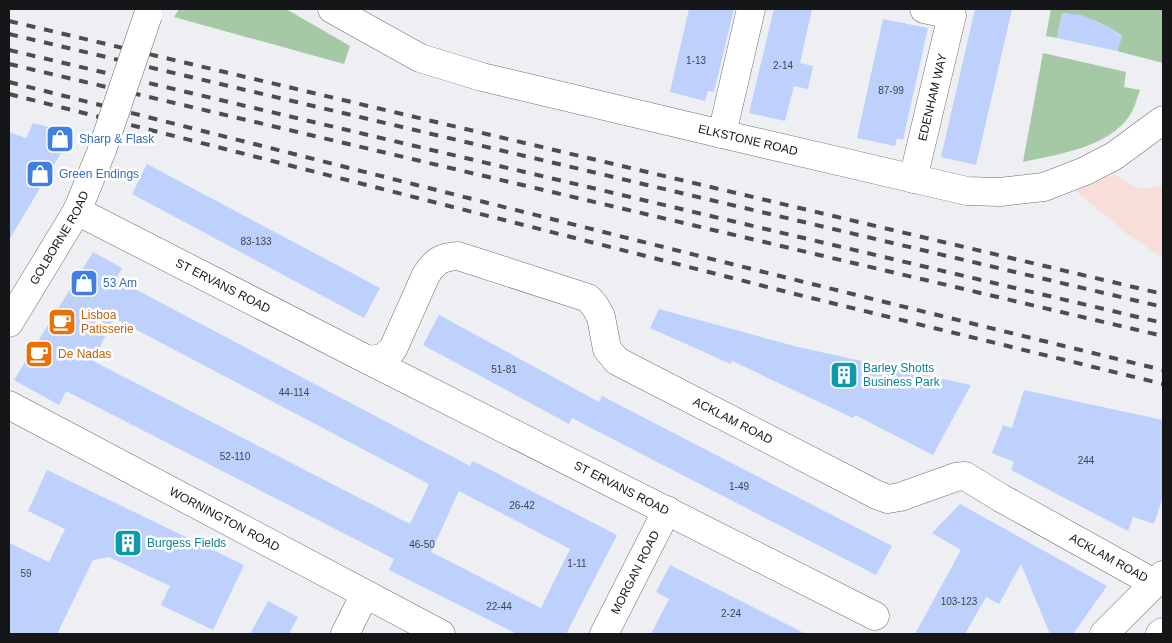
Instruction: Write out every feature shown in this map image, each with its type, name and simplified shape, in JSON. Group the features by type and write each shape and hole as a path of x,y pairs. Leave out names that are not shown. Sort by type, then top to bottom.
{"street":[{"name":"ELKSTONE ROAD","path":"332,9 420,58 482,77 967,191 1000,192 1044,187 1085,171 1114,156 1163,120"},
{"path":"722,134 752,9"},
{"name":"EDENHAM WAY","path":"913,179 953,12 924,9"},
{"name":"GOLBORNE ROAD","path":"9,323 77,211 102,150 149,12"},
{"name":"ST ERVANS ROAD","path":"77,211 376,359 875,616"},
{"name":"ACKLAM ROAD","path":"376,359 393,349 426,274 433,264 445,257 458,256 588,298 601,317 607,350 617,362 877,495 888,499 900,497 956,477 965,476 1001,498 1159,579 1104,634"},
{"name":"WORNINGTON ROAD","path":"9,405 441,634"},
{"name":"MORGAN ROAD","path":"604,634 666,510"},
{"path":"345,634 365,594"}],"shaded area":[{"path":"1114,174 1139,189 1163,186 1163,257 1126,233 1076,191"}],"green space":[{"path":"179,9 286,9 350,46 344,64 174,17"},
{"path":"1051,9 1163,9 1163,63 1117,51 1122,36 1101,23 1079,16 1062,13 1057,38 1046,36"},
{"path":"1043,53 1126,72 1124,87 1140,90 1130,115 1121,126 1109,135 1081,148 1023,162"}],"building":[{"path":"689,9 734,9 714,92 708,91 705,101 670,92"},
{"path":"774,9 812,9 800,63 813,66 808,89 794,86 785,121 749,113"},
{"path":"975,9 1012,9 976,165 941,157"},
{"path":"1062,13 1081,15 1109,27 1122,37 1117,51 1057,38"},
{"path":"883,19 928,28 903,140 897,138 895,146 857,138"},
{"path":"33,123 73,133 9,240 9,132 26,138"},
{"path":"147,164 380,288 364,318 132,194"},
{"path":"93,252 122,268 116,279 470,466 473,461 617,535 566,634 517,634 389,570 394,559 66,391 59,405 14,380","holes":["114,318 429,484 410,524 93,361","459,491 570,549 541,608 431,552"]},
{"name":"Barley Shotts Business Park","path":"659,309 798,347 971,385 933,455 855,415 853,418 732,361 731,364 650,328"},
{"path":"439,315 599,402 602,396 892,546 876,575 572,418 569,424 423,345"},
{"path":"1024,390 1163,420 1163,496 1154,524 1133,517 1128,531 1011,470 1014,462 992,453 1003,425 1012,428"},
{"name":"Burgess Fields","path":"47,470 244,565 213,630 161,605 170,586 109,557 93,560 57,634 9,634 9,543 49,562 65,529 28,511"},
{"path":"960,504 1107,586 1073,634 1050,634 1021,564 999,604 986,597 965,634 915,634 961,550 932,533"},
{"path":"670,565 806,634 651,634 669,599 656,592"},
{"path":"268,601 298,617 289,634 250,634"}],"railway":[{"path":"9,21 1163,294"},
{"path":"9,34 1163,307"},
{"path":"9,50 1163,323"},
{"path":"9,64 1163,336"},
{"path":"9,82 730,264 1163,370"},
{"path":"9,94 795,294 1163,384"}],"place":[{"name":"Sharp & Flask","path":"60,139"},
{"name":"Green Endings","path":"40,174"},
{"name":"53 Am","path":"84,283"},
{"name":"Lisboa Patisserie","path":"62,322"},
{"name":"De Nadas","path":"39,354"},
{"name":"Barley Shotts Business Park","path":"844,375"},
{"name":"Burgess Fields","path":"128,543"}]}
